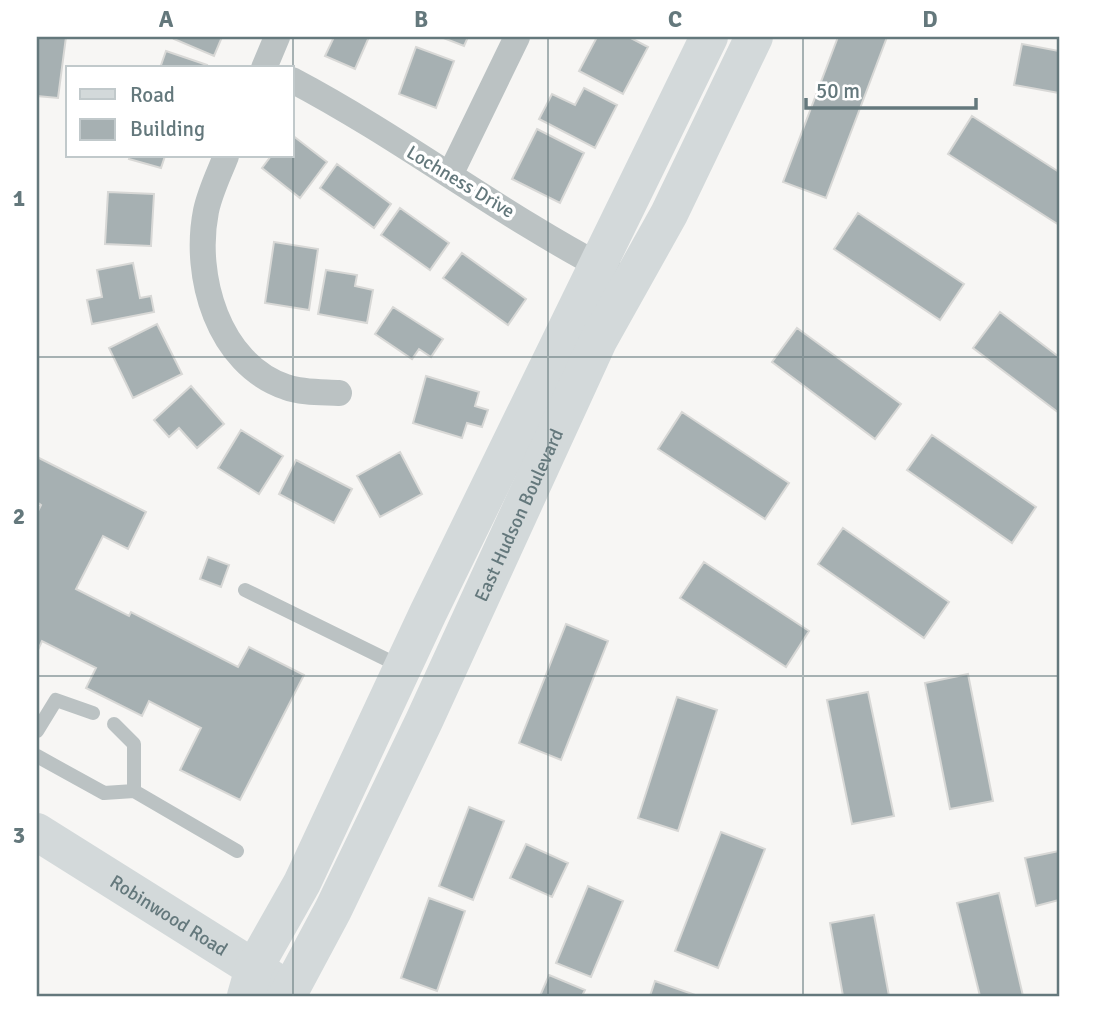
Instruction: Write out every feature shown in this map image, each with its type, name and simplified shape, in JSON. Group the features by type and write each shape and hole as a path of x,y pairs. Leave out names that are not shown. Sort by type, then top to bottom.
{"main road":[{"name":"East Hudson Boulevard","path":"250,982 302,883 403,667 614,273 709,37"},
{"name":"East Hudson Boulevard","path":"293,994 598,341 614,273 669,214 754,37"},
{"name":"Robinwood Road","path":"37,832 250,982 293,994"}],"street":[{"path":"267,66 278,37"},
{"path":"450,175 517,37"},
{"name":"Lochness Drive","path":"294,81 350,111 450,175 614,273"},
{"path":"225,158 208,204 202,254 209,296 227,340 254,369 287,388 339,393"}],"lane":[{"path":"245,590 403,667"},
{"path":"37,731 56,700 93,713"},
{"path":"114,724 134,744 134,791"},
{"path":"37,756 104,793 134,791 237,851"}],"building":[{"path":"37,37 66,37 58,98 37,96"},
{"path":"222,37 214,56 174,39"},
{"path":"334,37 369,37 355,69 325,56"},
{"path":"441,37 468,37 464,46"},
{"path":"597,37 629,37 648,47 623,94 579,71"},
{"path":"838,37 887,37 826,198 783,182"},
{"path":"1022,44 1059,51 1059,93 1014,85"},
{"path":"416,47 454,61 436,108 399,94"},
{"path":"166,51 207,65 207,66 161,66"},
{"path":"584,88 617,105 595,148 539,119 552,94 575,105"},
{"path":"972,116 1059,172 1059,225 948,154"},
{"path":"537,129 584,153 560,203 512,179"},
{"path":"294,137 327,162 300,198 262,168 270,158 294,158"},
{"path":"129,158 164,158 161,168"},
{"path":"337,164 391,204 374,228 320,188"},
{"path":"108,192 154,194 151,246 105,244"},
{"path":"400,208 449,243 430,270 381,235"},
{"path":"858,213 964,284 940,320 834,249"},
{"path":"274,242 318,249 309,310 265,303"},
{"path":"462,253 526,299 508,325 443,278"},
{"path":"133,263 140,298 151,296 154,312 92,324 87,300 102,297 97,270"},
{"path":"326,270 357,275 355,286 373,290 367,323 318,314"},
{"path":"393,307 443,339 431,357 419,349 412,359 375,334"},
{"path":"1000,312 1059,357 1059,413 973,348"},
{"path":"157,324 182,374 133,398 109,348"},
{"path":"797,328 901,404 875,439 772,362"},
{"path":"426,376 479,392 475,406 488,410 482,427 467,423 462,438 413,423"},
{"path":"191,386 224,424 197,448 179,428 169,437 154,420"},
{"path":"682,412 789,483 765,519 658,449"},
{"path":"241,430 283,456 259,494 218,468"},
{"path":"932,435 1036,507 1012,543 907,470"},
{"path":"400,452 422,494 380,517 357,476"},
{"path":"37,457 146,512 128,549 103,536 76,589 129,616 131,612 238,667 249,647 304,675 240,800 180,770 201,728 149,701 142,716 86,688 96,668 42,641 37,652 37,513 41,505 37,502"},
{"path":"296,460 352,489 334,523 279,494"},
{"path":"843,528 949,602 924,638 818,564"},
{"path":"208,557 229,565 221,587 200,579"},
{"path":"704,562 809,631 786,667 680,598"},
{"path":"566,624 608,641 561,760 519,743"},
{"path":"968,674 993,801 950,809 925,683"},
{"path":"868,692 894,816 852,824 827,700"},
{"path":"677,697 717,710 678,831 638,818"},
{"path":"469,807 504,821 473,900 439,886"},
{"path":"721,832 765,849 718,968 675,951"},
{"path":"526,844 568,863 552,897 510,878"},
{"path":"1059,851 1059,900 1036,906 1025,858"},
{"path":"588,886 623,901 591,977 556,963"},
{"path":"999,893 1023,996 980,996 957,903"},
{"path":"429,898 465,911 437,991 401,978"},
{"path":"874,915 889,996 843,996 830,923"},
{"path":"549,975 585,990 582,996 540,996"},
{"path":"655,981 698,996 650,996"}]}
